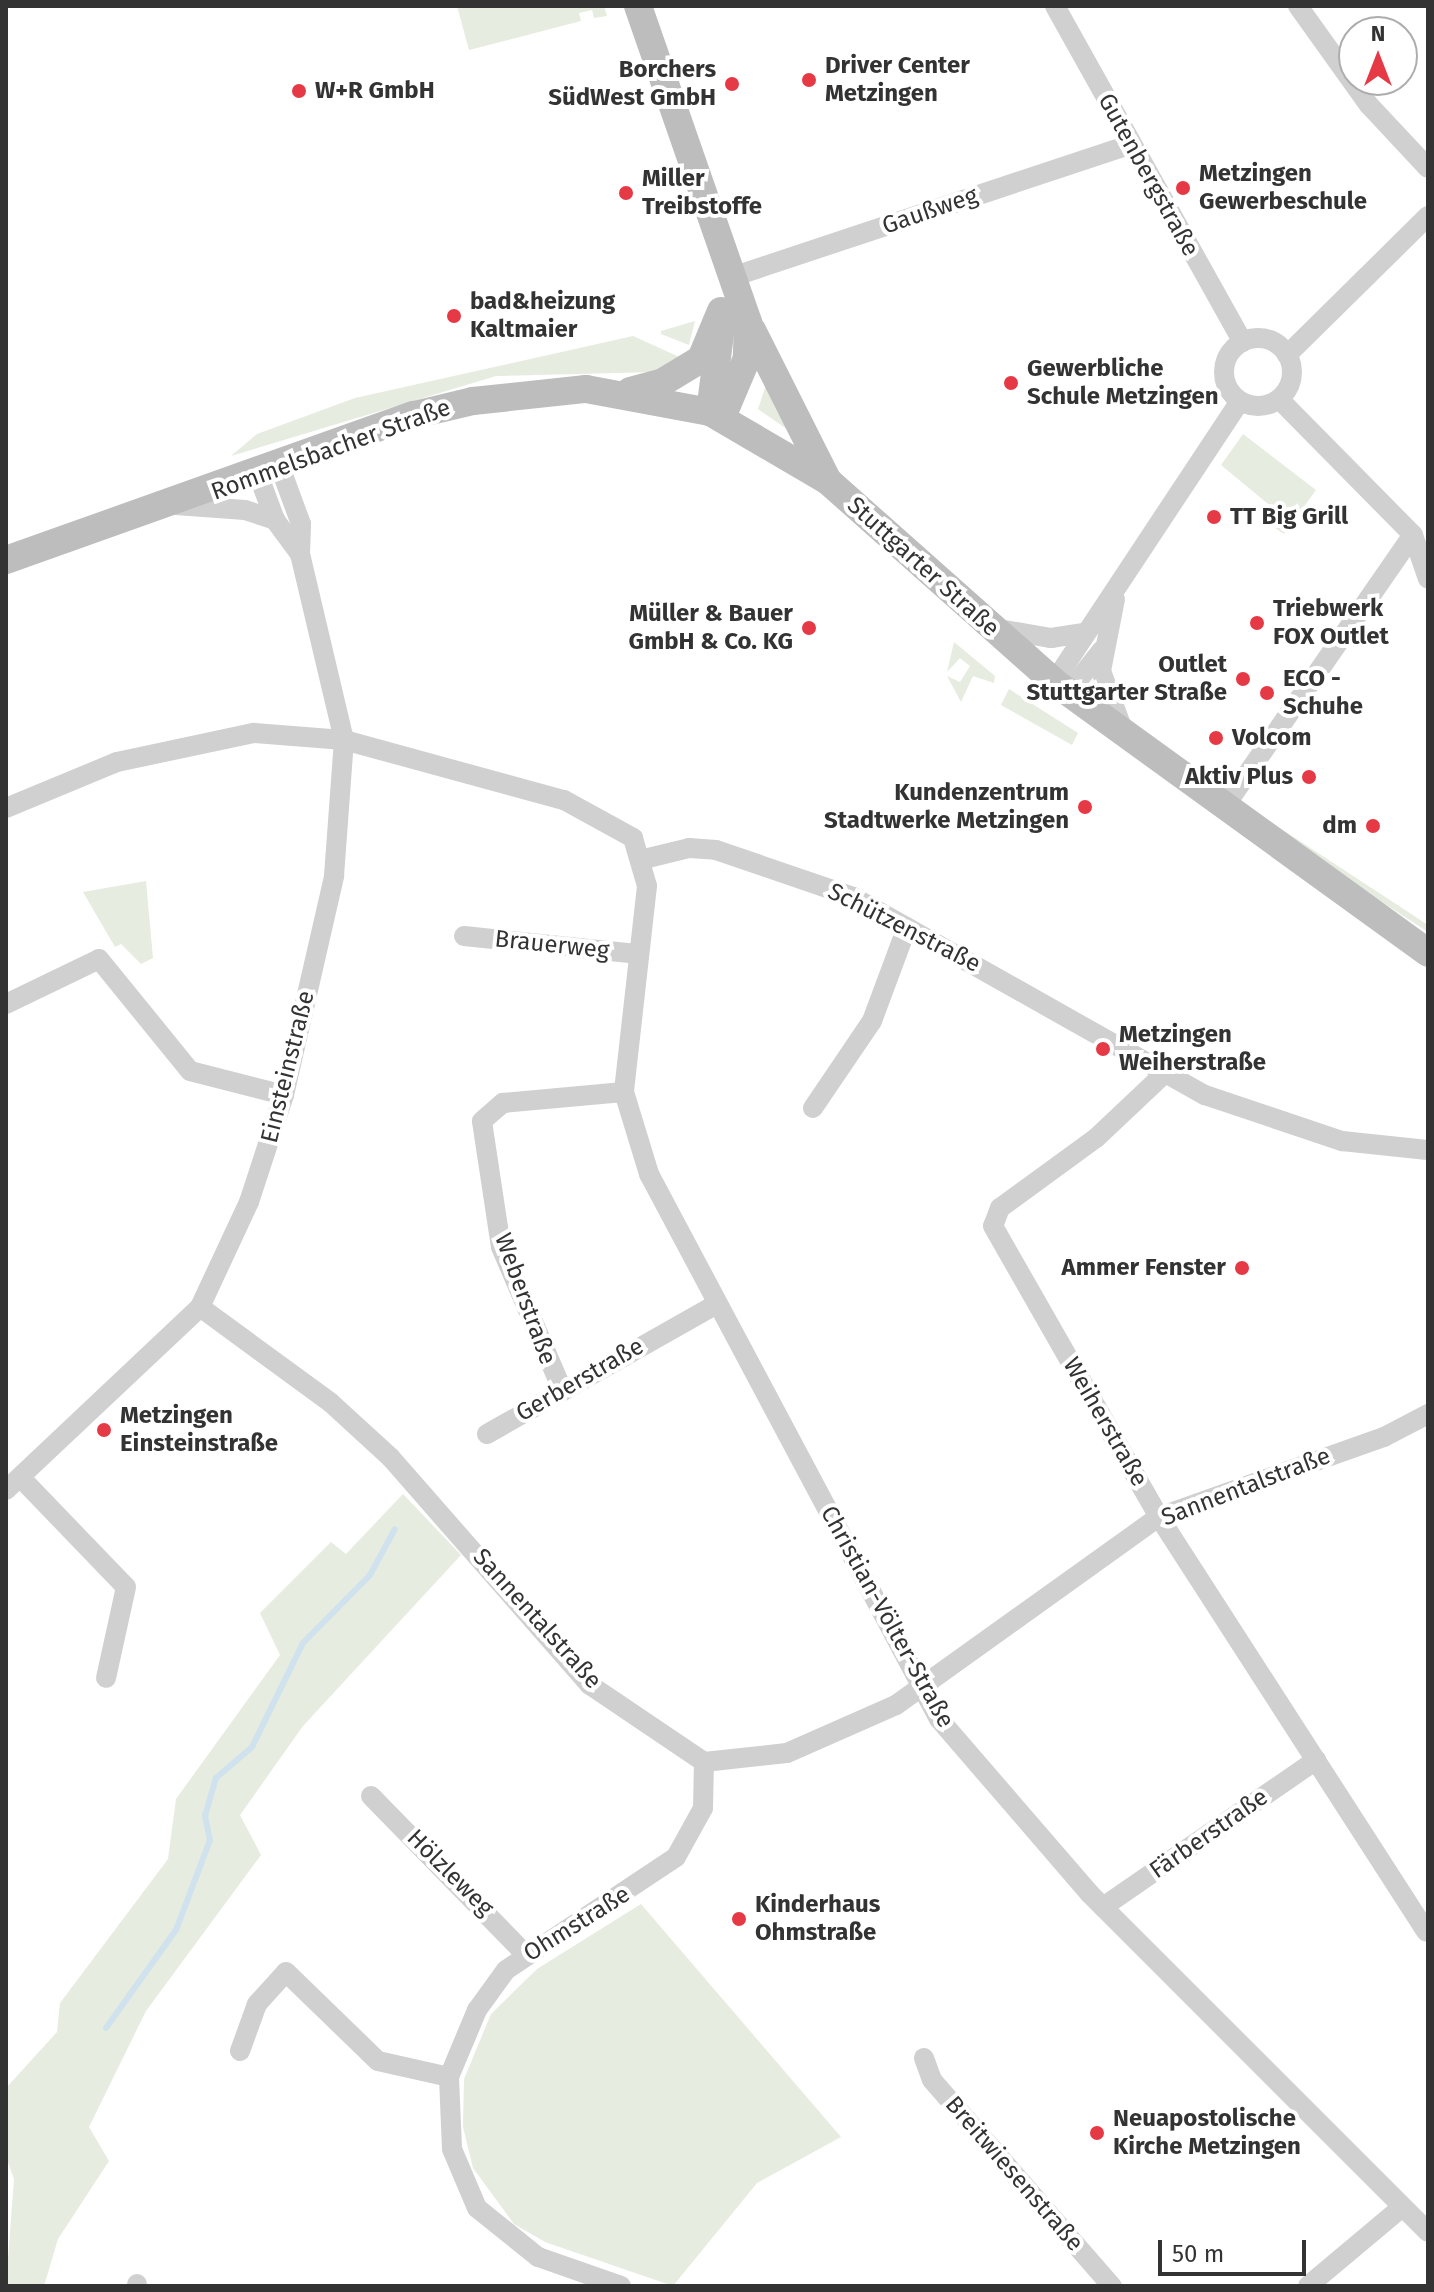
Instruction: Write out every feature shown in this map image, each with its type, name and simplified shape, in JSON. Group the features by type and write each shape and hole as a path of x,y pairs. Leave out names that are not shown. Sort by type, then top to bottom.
{"main road":[{"path":"638,6 729,278 828,481"},
{"path":"623,393 663,382 701,359 721,311 729,278"},
{"path":"716,415 722,358 721,311"},
{"path":"716,415 747,358 748,322"},
{"name":"Rommelsbacher Straße","path":"6,560 176,505 414,415 473,401 548,389 623,393 716,415"},
{"name":"Stuttgarter Straße","path":"716,415 828,481 1061,688 1223,809 1428,953"}],"street":[{"name":"Gutenbergstraße","path":"1055,6 1243,342"},
{"path":"1298,6 1369,105 1428,168"},
{"name":"Gaußweg","path":"729,278 1131,144"},
{"path":"1287,355 1428,216"},
{"path":"1269,340 1287,355 1290,386 1279,399 1257,407 1240,401 1224,373 1243,342 1269,340"},
{"path":"1279,399 1413,535 1428,579"},
{"path":"1061,688 1084,633 1117,591 1240,401"},
{"name":"Einsteinstraße","path":"269,470 279,526 300,554"},
{"name":"Einsteinstraße","path":"14,1484 200,1307 249,1202 284,1095 334,876 344,740 300,554 301,524 269,470"},
{"path":"176,505 279,526"},
{"path":"1223,809 1413,535"},
{"path":"1117,591 1102,650 1101,671 1125,734"},
{"path":"993,628 1051,638 1084,633"},
{"path":"1061,688 1102,650"},
{"path":"6,808 146,754 254,733 344,740 593,810 633,838 644,859"},
{"name":"Schützenstraße","path":"644,859 689,848 716,850 853,897 1205,1095 1342,1141 1428,1150"},
{"name":"Christian-Völter-Straße","path":"644,859 639,954 624,1092 649,1174 715,1305 939,1719 1103,1907 1428,2232"},
{"path":"813,1108 872,1021 907,927"},
{"name":"Brauerweg","path":"464,936 639,954"},
{"path":"6,1004 99,959 190,1071 284,1095"},
{"name":"Weiherstraße","path":"1165,1073 1096,1138 1000,1208 993,1226 1159,1517 1426,1932"},
{"name":"Weberstraße","path":"561,1387 501,1247 482,1121 503,1103 624,1092"},
{"name":"Gerberstraße","path":"487,1434 561,1387 715,1305"},
{"name":"Sannentalstraße","path":"200,1307 331,1403 391,1458 590,1685 704,1762 787,1753 923,1688 1159,1517 1384,1437 1428,1414"},
{"path":"14,1484 126,1587 106,1678"},
{"name":"Färberstraße","path":"1103,1907 1316,1760"},
{"name":"Ohmstraße","path":"621,2286 538,2257 477,2208 452,2149 449,2077 477,2010 525,1954 676,1857 703,1808 704,1762"},
{"name":"Hölzleweg","path":"371,1796 525,1954"},
{"path":"240,2051 257,2004 286,1972 378,2061 449,2077"},
{"name":"Breitwiesenstraße","path":"924,2058 932,2080 1112,2286"},
{"path":"1308,2286 1401,2208"}],"shaded area":[{"path":"457,6 604,6 607,16 594,18 592,10 579,13 581,21 469,50"},
{"path":"695,321 689,345 661,334 661,331"},
{"path":"633,336 686,360 656,372 496,376 231,456 257,434 355,398"},
{"path":"766,385 791,432 758,409"},
{"path":"1243,434 1316,490 1284,534 1272,526 1280,514 1221,465"},
{"path":"954,642 995,676 994,683 973,676 961,702 947,676 960,682 970,666 960,658 947,672"},
{"path":"1009,689 1078,733 1072,745 1001,705"},
{"path":"1254,811 1428,925 1428,932 1305,852"},
{"path":"146,881 153,958 141,964 121,944 115,947 83,892"},
{"path":"403,1494 461,1555 303,1726 240,1815 261,1855 146,2011 89,2127 109,2161 58,2239 44,2286 6,2286 14,2179 6,2157 6,2088 57,2032 60,2003 168,1859 176,1799 280,1655 260,1613 331,1542 346,1554"},
{"path":"641,1904 841,2137 757,2183 673,2286 545,2242 514,2224 473,2168 463,2127 464,2079 491,2014 537,1969"}],"waterway":[{"path":"106,2028 176,1930 210,1840 205,1816 216,1778 252,1747 303,1643 370,1575 395,1529"}],"place":[{"name":"Driver Center Metzingen","path":"809,80"},
{"name":"Borchers SüdWest GmbH","path":"732,84"},
{"name":"W+R GmbH","path":"299,91"},
{"name":"Metzingen Gewerbeschule","path":"1183,188"},
{"name":"Miller Treibstoffe","path":"626,193"},
{"name":"bad&heizung Kaltmaier","path":"454,316"},
{"name":"Gewerbliche Schule Metzingen","path":"1011,383"},
{"name":"TT Big Grill","path":"1214,517"},
{"name":"Triebwerk FOX Outlet","path":"1257,623"},
{"name":"Müller & Bauer GmbH & Co. KG","path":"809,628"},
{"name":"Outlet Stuttgarter Straße","path":"1243,679"},
{"name":"ECO - Schuhe","path":"1267,693"},
{"name":"Volcom","path":"1216,738"},
{"name":"Aktiv Plus","path":"1309,777"},
{"name":"Kundenzentrum Stadtwerke Metzingen","path":"1085,807"},
{"name":"dm","path":"1373,826"},
{"name":"Metzingen Weiherstraße","path":"1103,1049"},
{"name":"Ammer Fenster","path":"1242,1268"},
{"name":"Metzingen Einsteinstraße","path":"104,1430"},
{"name":"Kinderhaus Ohmstraße","path":"739,1919"},
{"name":"Neuapostolische Kirche Metzingen","path":"1097,2133"}]}
